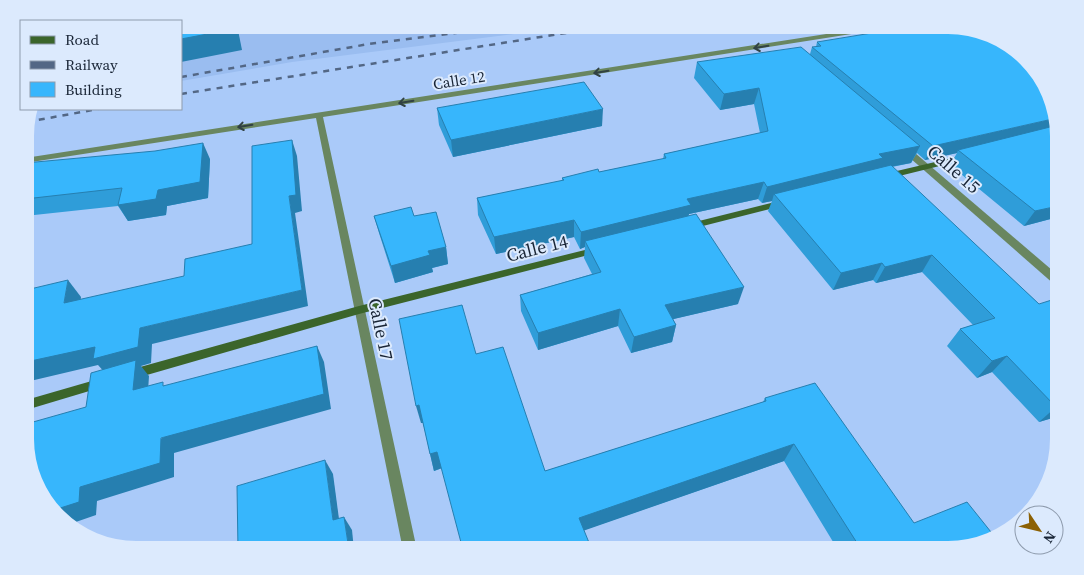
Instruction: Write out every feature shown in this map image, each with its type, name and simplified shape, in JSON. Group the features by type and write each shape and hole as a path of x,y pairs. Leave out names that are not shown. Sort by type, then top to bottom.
{"main road":[{"path":"879,178 973,155"},
{"path":"682,228 795,200"},
{"name":"Calle 14","path":"34,402 359,310 606,247"}],"street":[{"name":"Calle 12","path":"34,160 842,34"},
{"path":"781,44 788,50"},
{"name":"Calle 17","path":"319,115 408,541"},
{"name":"Calle 15","path":"897,142 1050,275"}],"shaded area":[{"path":"182,34 514,34 292,62 182,81"}],"building":[{"path":"182,34 208,34 182,39"},
{"path":"866,34 949,34 975,37 988,41 1016,59 1025,68 1043,96 1049,120 933,146 812,47 821,46 817,42"},
{"path":"801,47 920,146 879,154 883,158 767,187 764,182 687,199 691,205 581,232 574,220 494,237 477,198 564,180 562,178 598,169 599,172 666,158 664,154 768,131 759,88 724,94 697,62"},
{"path":"584,82 603,109 451,140 437,108"},
{"path":"1049,127 1050,208 1035,211 958,150"},
{"path":"292,140 296,195 289,196 302,290 140,328 138,347 93,359 95,347 34,360 34,288 68,280 64,303 184,276 185,259 252,244 252,146"},
{"path":"203,143 200,182 158,190 156,199 118,205 122,188 34,198 34,162 155,151"},
{"path":"891,165 1039,304 1050,301 1050,401 1007,356 992,361 960,329 995,318 932,255 885,267 882,263 841,273 774,194"},
{"path":"411,207 414,216 436,212 446,247 428,251 430,255 391,266 374,216"},
{"path":"696,214 744,287 665,305 676,325 634,337 620,309 538,333 520,295 601,272 585,241"},
{"path":"462,305 476,354 503,347 545,471 766,401 765,398 815,383 914,523 967,502 991,532 955,541 856,541 794,444 579,518 588,541 461,541 437,452 430,454 419,405 416,406 399,319"},
{"path":"317,346 324,394 161,438 160,463 80,487 79,502 60,508 44,485 37,466 34,422 86,407 91,373 136,360 133,390 163,382 163,386"},
{"path":"325,460 333,520 344,517 348,541 238,541 237,486"}],"railway":[{"path":"182,77 369,44 447,34"},
{"path":"182,94 559,34"},
{"path":"35,120 93,110"}]}
